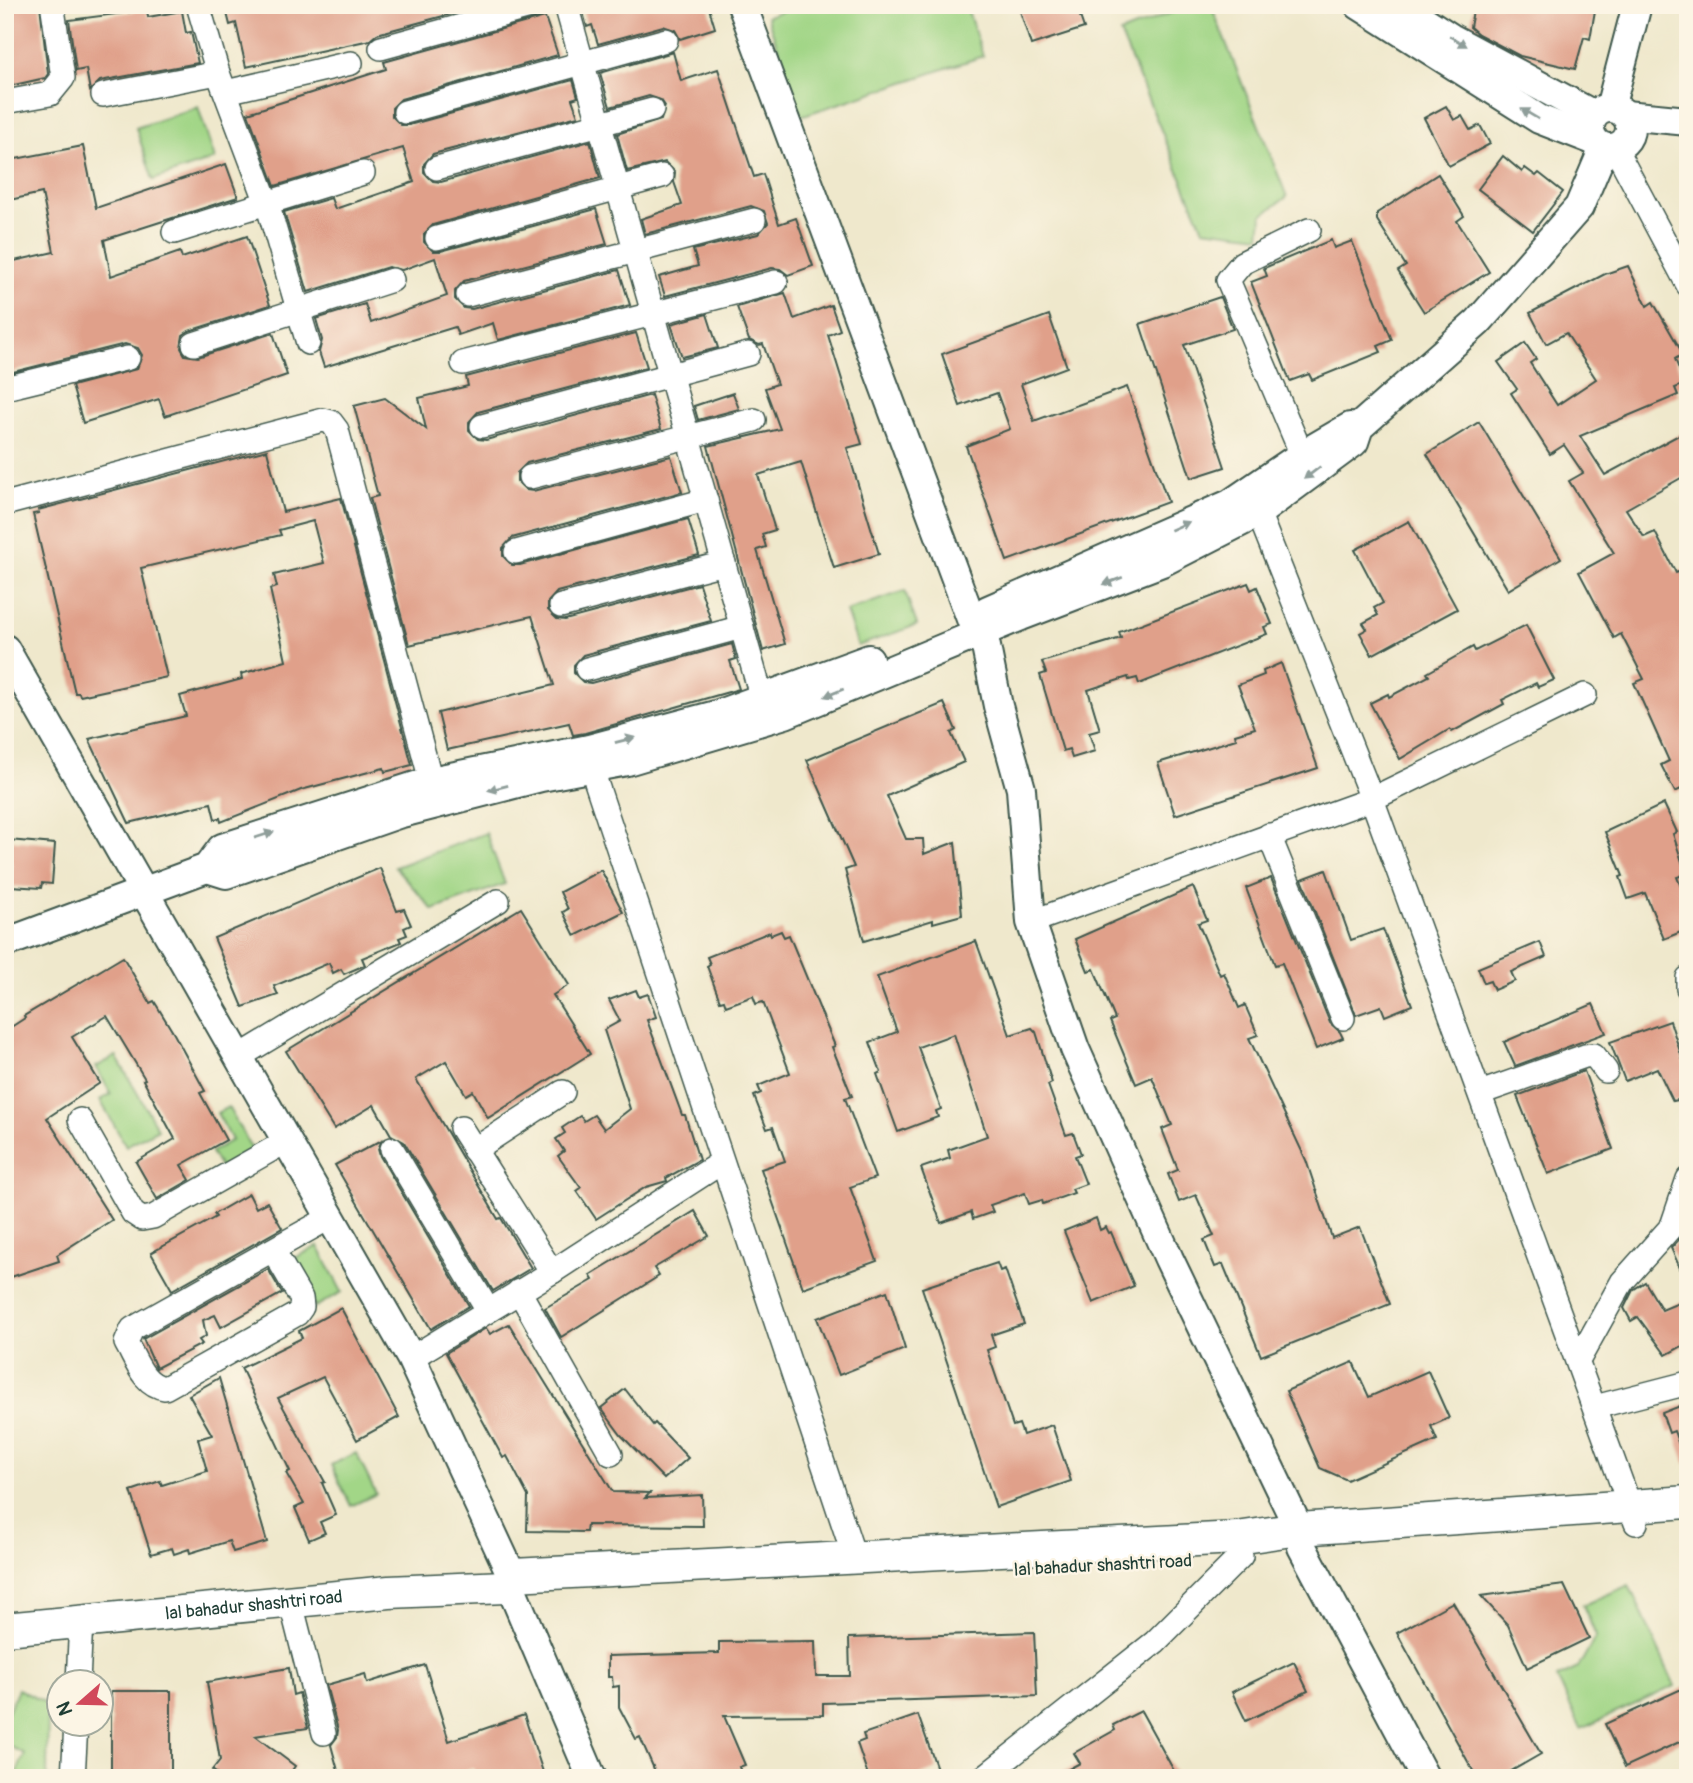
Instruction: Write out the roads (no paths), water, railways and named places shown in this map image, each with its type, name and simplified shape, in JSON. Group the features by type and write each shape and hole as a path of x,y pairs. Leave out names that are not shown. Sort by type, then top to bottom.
{"main road":[{"path":"1632,1510 1688,1502"},
{"name":"lal bahadur shashtri road","path":"7,1627 510,1582 682,1585 1241,1556 1301,1538 1632,1510 1688,1518"},
{"path":"7,1627 384,1578 510,1582 855,1559 1237,1538 1301,1538"}],"street":[{"path":"198,5 222,83 267,202 301,311 308,343"},
{"path":"381,48 538,5"},
{"path":"566,5 762,699"},
{"path":"1359,5 1539,119 1607,129 1688,121"},
{"path":"1400,5 1451,38 1607,129 1688,285"},
{"path":"5,943 208,868 222,848 431,780 592,758 627,761 785,714 980,625 1230,504 1254,502 1354,442 1359,427 1478,322 1579,207 1607,129 1637,5"},
{"path":"752,7 980,625 998,706 1021,789 1031,922 1081,1062 1169,1259 1301,1538 1426,1778"},
{"path":"5,102 50,94 63,78 53,9"},
{"path":"405,112 666,40"},
{"path":"103,95 222,83 351,63"},
{"path":"437,167 652,110"},
{"path":"174,232 363,173"},
{"path":"437,238 662,176"},
{"path":"468,295 754,220"},
{"path":"1302,455 1228,280 1242,263 1309,230"},
{"path":"194,344 392,280"},
{"path":"463,363 776,282"},
{"path":"482,426 748,354"},
{"path":"5,388 128,358"},
{"path":"5,504 323,419 331,422 337,430 431,780"},
{"path":"530,477 754,420"},
{"path":"1254,502 1302,455 1346,427 1359,427"},
{"path":"516,552 706,500"},
{"path":"1254,502 1372,799 1632,1510 1688,1489"},
{"path":"561,606 724,564"},
{"path":"208,868 226,874 398,814 592,758 980,625"},
{"path":"587,669 742,627"},
{"path":"5,649 411,1358 510,1582 592,1778"},
{"path":"1031,922 1372,799 1585,695"},
{"path":"592,758 596,782 855,1559"},
{"path":"1269,835 1343,1018"},
{"path":"237,1058 498,901"},
{"path":"1688,978 1688,988"},
{"path":"1480,1093 1585,1056 1594,1055 1605,1071"},
{"path":"474,1150 563,1092"},
{"path":"80,1120 133,1213 142,1219 153,1217 285,1142"},
{"path":"461,1128 552,1272"},
{"path":"391,1149 488,1310"},
{"path":"411,1358 552,1272 722,1162"},
{"path":"1578,1361 1622,1282 1672,1226 1687,1185"},
{"path":"273,1250 302,1298 302,1307 297,1314 165,1388 155,1387 148,1381 126,1343 132,1329 329,1218"},
{"path":"519,1291 611,1454"},
{"path":"1595,1407 1688,1383"},
{"path":"983,1778 1155,1642 1241,1556"},
{"path":"291,1603 324,1733"},
{"path":"79,1668 81,1621"},
{"path":"73,1778 75,1738"}]}
